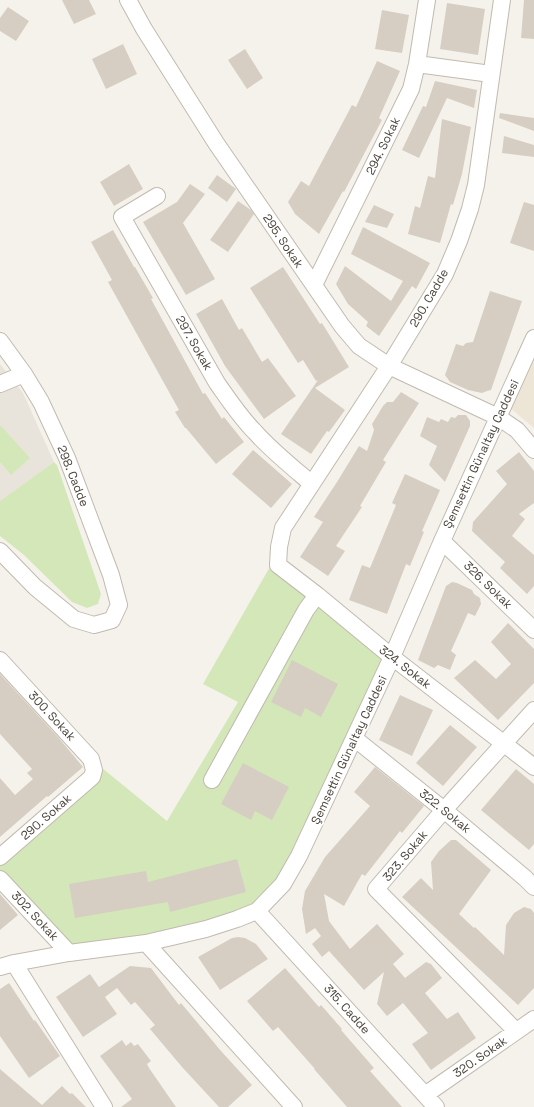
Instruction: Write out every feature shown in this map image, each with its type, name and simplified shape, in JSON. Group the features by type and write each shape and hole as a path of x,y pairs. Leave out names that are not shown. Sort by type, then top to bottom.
{"street":[{"name":"295. Sokak","path":"128,0 144,29 212,136 342,326 359,346 389,366 498,416 516,430 534,450"},
{"name":"294. Sokak","path":"314,285 411,89 417,64 427,0"},
{"name":"290. Cadde","path":"278,565 278,547 283,528 389,366 445,274 459,241 470,209 476,185 502,0"},
{"path":"417,64 491,74"},
{"name":"297. Sokak","path":"157,196 122,217 217,383 233,406 254,432 286,463 312,484"},
{"name":"Şemsettin Günaltay Caddesi","path":"7,965 69,952 146,943 206,929 257,911 283,884 299,856 392,657 442,541 534,338"},
{"name":"298. Cadde","path":"0,341 24,374 41,402 67,458 111,575 119,605 112,620 94,625 74,619 34,587 0,551"},
{"path":"0,384 24,374"},
{"name":"326. Sokak","path":"442,541 534,630"},
{"name":"324. Sokak","path":"278,565 392,657 534,766"},
{"path":"212,780 306,610 317,595"},
{"name":"300. Sokak","path":"0,660 91,759 94,770 92,777"},
{"name":"323. Sokak","path":"516,1031 376,889 444,810 534,710"},
{"name":"322. Sokak","path":"354,738 531,877"},
{"name":"290. Sokak","path":"0,857 92,777"},
{"name":"302. Sokak","path":"0,879 69,952"},
{"name":"315. Cadde","path":"257,911 436,1107"},
{"path":"146,943 294,1107"},
{"path":"7,965 104,1107"},
{"name":"320. Sokak","path":"425,1095 534,1019"}],"shaded area":[{"path":"534,353 534,428 509,407"},
{"path":"0,364 23,393 54,462 0,501"}],"green space":[{"path":"0,426 30,458 11,475 0,462"},
{"path":"54,462 57,465 101,594 98,604 87,608 72,602 24,555 0,536 0,501"},
{"path":"271,565 392,657 299,856 257,911 69,953 0,879 0,857 92,777 91,759 167,821 238,702 203,684"}],"building":[{"path":"62,0 89,0 96,14 74,24"},
{"path":"524,0 534,0 534,39 521,38"},
{"path":"447,3 485,9 478,55 440,49"},
{"path":"8,7 29,21 16,41 0,31 0,18"},
{"path":"382,10 409,15 402,53 375,49"},
{"path":"123,44 137,74 106,89 92,59"},
{"path":"245,49 263,78 247,89 228,60"},
{"path":"377,61 400,71 379,118 382,120 344,192 343,191 319,234 295,214 288,202 301,181 309,186 352,105 356,107"},
{"path":"435,81 477,90 474,108 447,98 419,158 402,150 423,106 426,107"},
{"path":"500,113 534,118 534,131 499,118"},
{"path":"442,119 471,127 462,174 453,205 451,204 440,243 408,234 415,206 420,208 428,176 435,178"},
{"path":"504,136 534,145 534,157 502,153"},
{"path":"129,164 143,189 114,206 100,182"},
{"path":"217,175 236,189 227,202 208,188"},
{"path":"190,184 205,194 183,223 215,279 186,295 143,222 177,202"},
{"path":"238,201 251,210 254,214 228,252 210,240"},
{"path":"524,202 534,205 534,251 510,243"},
{"path":"374,205 394,214 387,228 365,222"},
{"path":"363,227 430,263 416,289 412,286 379,336 366,326 368,322 348,304 336,284 345,266 391,301 403,281 351,254"},
{"path":"113,230 153,298 151,299 203,394 205,393 222,419 224,417 244,442 216,464 185,428 175,412 179,410 108,282 112,280 91,242"},
{"path":"283,267 320,324 322,323 349,367 315,388 345,410 329,432 327,431 311,454 281,434 318,380 316,381 303,360 298,363 250,288"},
{"path":"490,291 522,301 491,390 482,393 468,390 450,382 445,375 456,344 463,346 466,343 473,342"},
{"path":"222,299 239,330 242,328 262,362 268,358 296,396 264,419 225,366 196,314"},
{"path":"401,392 419,403 383,460 386,462 360,506 362,507 336,546 345,551 328,576 300,557 323,522 314,517 359,446 367,451 374,430 372,424 383,406 387,402 393,402"},
{"path":"458,415 466,415 470,421 470,426 445,482 429,465 437,446 420,436 427,417 439,422 441,419 448,422 451,417 455,418"},
{"path":"253,450 292,484 271,508 232,474"},
{"path":"519,452 534,471 534,503 519,514 525,519 512,536 534,555 534,586 527,594 500,568 505,562 472,531 473,522 507,484 496,471"},
{"path":"405,474 440,490 422,531 424,532 410,566 406,564 387,614 349,600 362,565 370,568 396,505 392,503"},
{"path":"452,582 472,590 474,594 480,598 481,604 475,616 468,613 451,651 456,655 450,670 438,665 434,668 418,660 446,586"},
{"path":"508,623 534,649 534,683 498,720 454,678 475,660 496,679 511,664 491,642"},
{"path":"292,660 338,684 321,717 305,708 301,717 271,702"},
{"path":"0,674 58,737 83,767 0,837 0,778 15,795 33,779 27,773 32,769 0,734"},
{"path":"400,695 433,710 412,756 379,740"},
{"path":"450,725 477,747 443,786 416,763"},
{"path":"243,763 289,787 272,820 255,811 251,820 221,804"},
{"path":"375,767 424,806 402,833 400,831 365,876 362,874 344,906 324,894 329,921 350,949 377,924 404,954 393,964 405,978 426,962 431,964 442,978 425,993 447,1019 458,1012 476,1038 431,1070 412,1044 428,1033 403,1003 387,1016 377,1004 384,972 364,990 329,951 322,957 312,944 321,936 315,928 306,934 302,909 305,891 325,857 370,806 354,792"},
{"path":"516,769 534,784 534,844 529,850 481,810"},
{"path":"451,840 456,840 491,870 459,914 504,955 506,925 514,913 524,907 531,909 534,913 534,988 518,1005 402,897 421,878 433,890 431,862 439,851"},
{"path":"237,859 246,892 170,912 168,902 75,918 69,884 146,871 148,882"},
{"path":"0,894 18,915 0,930"},
{"path":"232,938 245,938 256,944 268,959 220,990 198,957"},
{"path":"130,966 151,968 179,1005 181,1003 252,1085 228,1107 219,1107 182,1067 150,1029 155,1025 135,1002 131,1005 117,988 105,997 117,1014 83,1037 56,997 90,974 99,987"},
{"path":"285,968 319,1007 321,1005 342,1029 341,1030 374,1068 370,1071 402,1107 347,1107 278,1027 273,1031 247,1001"},
{"path":"9,983 34,1021 35,1020 60,1056 29,1078 0,1036 0,989"},
{"path":"122,1040 126,1046 131,1042 134,1046 138,1044 151,1061 147,1064 149,1068 176,1107 121,1107 132,1099 100,1056"},
{"path":"0,1069 42,1105 62,1086 70,1094 72,1093 86,1107 0,1107"}]}
